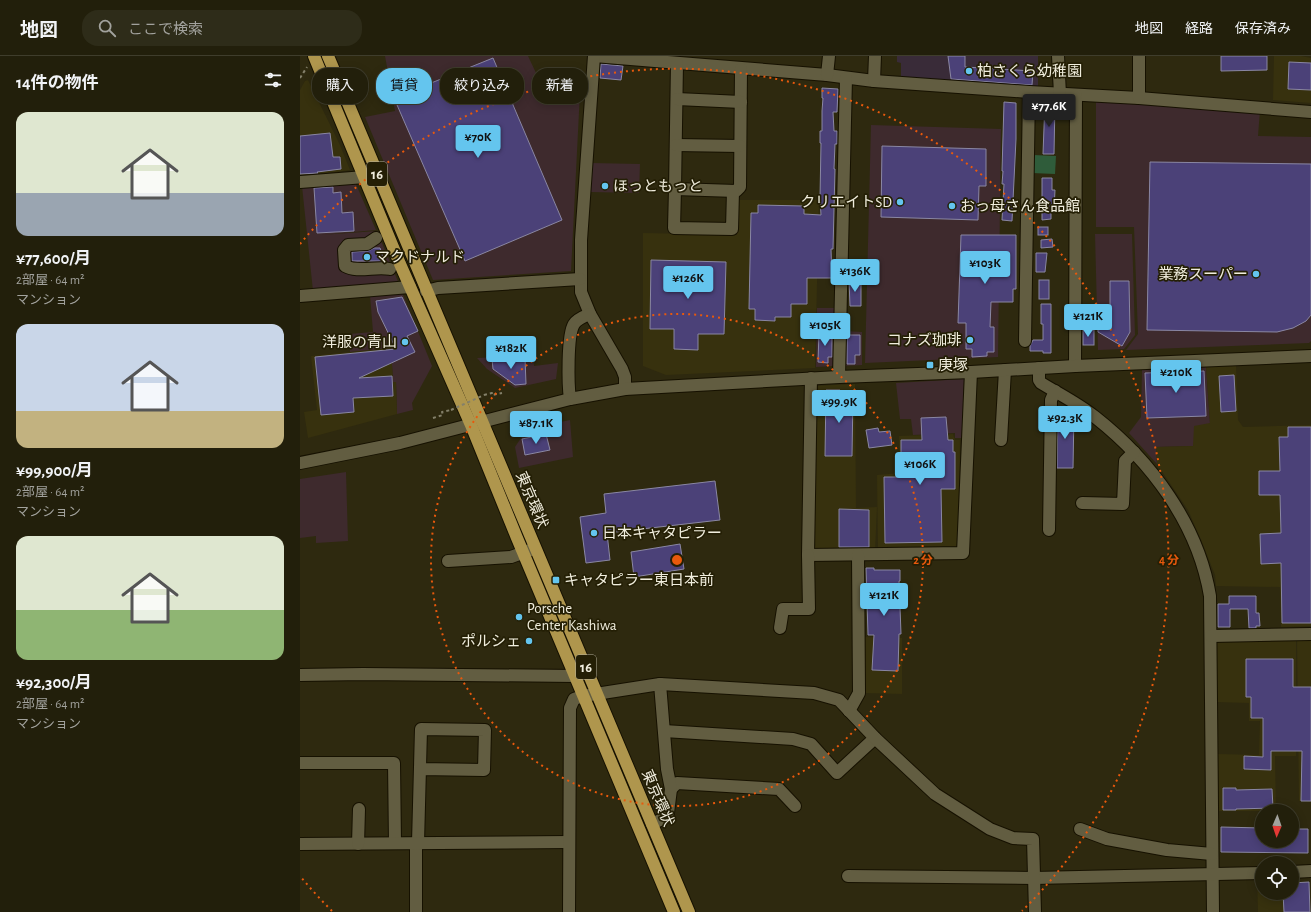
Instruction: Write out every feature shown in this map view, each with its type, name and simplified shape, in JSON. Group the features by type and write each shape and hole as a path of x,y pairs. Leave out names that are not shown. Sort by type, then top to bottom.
{"highway":[{"name":"東京環状","path":"314,56 410,287 535,548 689,912"},
{"name":"東京環状","path":"328,56 426,291 523,553 674,912"}],"street":[{"path":"625,389 622,369 590,314 581,292 581,240 594,56 656,59 677,63 874,81 1060,94 1108,94 1311,112"},
{"path":"827,76 829,56"},
{"path":"874,81 875,56"},
{"path":"1058,56 1060,94"},
{"path":"1139,56 1140,98"},
{"path":"677,63 674,228 732,229 734,191"},
{"path":"675,189 736,191 740,187 742,69"},
{"path":"839,377 846,78"},
{"path":"1025,341 1029,92"},
{"path":"1075,366 1082,93"},
{"path":"677,99 741,102"},
{"path":"676,145 740,146"},
{"path":"300,182 364,177"},
{"path":"376,238 367,244 348,245 344,250 345,266 351,269 381,267 390,269"},
{"path":"426,291 438,288 580,279"},
{"path":"300,296 410,287"},
{"path":"570,399 568,376 571,330 575,322 590,314"},
{"path":"300,463 400,443 570,399 625,389 811,378 1311,356"},
{"path":"1039,368 1039,380 1041,383 1094,416 1115,433 1153,474 1170,497 1184,521 1195,544 1207,579 1210,596 1213,912"},
{"path":"1001,440 1005,370"},
{"path":"808,555 963,554 971,372"},
{"path":"780,628 783,609 809,609 808,555 811,378"},
{"path":"1049,530 1051,400 1055,391"},
{"path":"1082,503 1123,504 1125,461 1134,452"},
{"path":"448,561 511,557 535,548"},
{"path":"849,711 860,693 858,555"},
{"path":"1210,636 1311,634"},
{"path":"300,675 363,674 575,676"},
{"path":"652,824 666,817 668,813 671,789 666,769 660,684"},
{"path":"569,912 570,708 574,699 583,696 660,684 814,693 839,700 875,738 935,794 990,829 1013,838 1033,840 1035,912"},
{"path":"416,912 420,729 485,730 484,770 420,769"},
{"path":"664,731 793,739 811,744 837,773 875,738"},
{"path":"300,763 394,763 395,843"},
{"path":"671,789 677,782 779,790 795,806"},
{"path":"358,844 359,809"},
{"path":"1080,829 1107,839 1167,850 1212,854"},
{"path":"300,844 569,842"},
{"path":"1299,872 1311,872"},
{"path":"848,876 1034,878 1255,873"}],"path":[{"path":"433,418 443,415 442,412 451,410 492,393 492,396 502,393"}],"shaded area":[{"path":"385,56 528,56 534,68 532,68 532,104 579,104 571,271 433,280 365,117 395,111 394,104 432,104 432,68 387,68"},
{"name":"柏さくら幼稚園","path":"897,56 1038,56 1038,91 901,80 901,63 897,62"},
{"path":"1274,56 1301,56 1311,58 1311,103 1273,100"},
{"path":"308,80 312,88 312,104 320,104 340,145 350,170 300,177 300,90 305,81"},
{"path":"1096,100 1260,110 1258,136 1311,137 1311,341 1309,343 1126,350 1138,334 1134,227 1096,227"},
{"path":"871,125 1001,129 998,357 865,363"},
{"path":"591,163 640,164 639,193 590,192"},
{"path":"355,182 376,230 320,235 377,231 399,284 313,291 302,186"},
{"path":"738,200 819,200 815,368 666,375 643,366 643,233 737,235"},
{"path":"1095,234 1132,234 1135,335 1124,349 1098,350"},
{"path":"402,292 432,366 412,403 413,410 397,414 396,382 393,382 391,348 350,352 349,334 373,332 370,295"},
{"path":"817,308 836,308 834,366 816,367"},
{"path":"844,331 862,332 862,365 843,366"},
{"path":"391,348 393,382 396,382 397,414 308,438 304,412 317,410 311,356"},
{"path":"533,354 534,366 558,363 556,379 515,388 487,369 477,358 499,357 499,355"},
{"path":"1236,365 1238,420 1243,427 1311,425 1311,626 1281,627 1280,587 1216,586 1215,575 1188,510 1157,464 1156,447 1193,446 1194,426 1210,423 1206,366"},
{"path":"1206,366 1210,423 1193,446 1156,447 1157,464 1129,433 1141,417 1142,370"},
{"path":"964,379 962,438 955,438 955,433 913,435 911,419 900,419 896,383"},
{"path":"855,384 856,508 877,507 875,552 813,550 815,386"},
{"path":"570,420 573,457 519,468 515,447 521,438 536,427"},
{"path":"953,434 955,440 960,440 959,547 953,550 878,552 877,475 900,473 899,436"},
{"path":"346,472 348,541 316,543 316,536 300,538 300,479"},
{"path":"864,637 902,638 902,694 863,693"},
{"path":"1296,637 1296,756 1275,756 1276,804 1255,804 1255,811 1217,811 1217,754 1259,755 1260,721 1249,721 1249,703 1216,702 1217,643 1227,638"},
{"path":"1297,638 1311,638 1311,802 1299,801"},
{"path":"1258,900 1298,900 1298,912 1258,912"}],"green space":[{"path":"1033,155 1056,156 1055,174 1032,173"}],"building":[{"path":"948,56 965,56 965,67 1033,71 1032,85 951,79"},
{"path":"1221,56 1267,56 1267,70 1221,71"},
{"path":"493,58 497,68 468,68"},
{"path":"1289,62 1311,63 1311,90 1288,89"},
{"path":"601,64 623,66 621,80 600,78"},
{"path":"440,79 440,104 513,104 562,220 465,261 397,104 432,104 432,83"},
{"path":"822,88 838,89 837,112 833,112 834,131 837,131 837,144 835,144 834,169 833,249 831,249 832,278 807,278 807,304 791,304 791,317 775,317 775,321 755,320 755,309 749,309 751,213 758,213 758,205 804,206 804,214 821,215 820,131 822,131"},
{"path":"1045,101 1055,102 1054,154 1043,154"},
{"path":"1004,102 1016,103 1016,139 1012,221 1002,220 1004,184 1002,184 1002,171"},
{"path":"330,133 333,157 340,157 341,169 300,174 300,136"},
{"path":"882,146 986,149 986,186 979,186 978,220 881,217"},
{"path":"1150,162 1311,164 1311,315 1306,321 1293,328 1277,332 1147,330"},
{"path":"1042,178 1052,178 1052,190 1055,190 1054,210 1051,210 1051,219 1042,220"},
{"path":"333,187 333,193 341,192 342,213 353,212 354,231 317,233 314,188"},
{"path":"1038,227 1048,227 1048,235 1038,235"},
{"path":"961,235 1016,235 1016,289 1013,289 1013,302 991,302 990,327 994,327 994,352 987,352 987,356 972,357 972,349 966,349 966,323 958,323"},
{"path":"1052,239 1053,247 1041,248 1041,240"},
{"name":"マクドナルド","path":"374,248 380,248 385,261 352,261 352,252 368,251"},
{"path":"1036,253 1047,253 1045,272 1036,272"},
{"path":"651,260 726,262 724,334 698,334 698,350 674,349 674,329 650,329"},
{"path":"849,280 861,280 861,306 850,306"},
{"path":"1039,280 1049,280 1049,299 1039,299"},
{"path":"1110,281 1129,281 1130,332 1122,346 1098,332 1098,306 1110,306"},
{"path":"402,297 418,331 407,336 415,352 359,378 392,376 393,396 353,398 354,412 321,415 315,357 396,349 378,312 376,301"},
{"path":"1041,304 1051,304 1051,353 1043,353 1043,351 1030,351 1030,346 1033,340 1043,340"},
{"path":"1083,330 1094,330 1094,345 1083,345"},
{"path":"819,332 832,332 832,357 828,357 828,363 818,362"},
{"path":"847,335 860,335 860,355 855,355 855,364 847,364"},
{"path":"525,358 526,384 515,385 493,369 492,359"},
{"path":"1204,371 1206,416 1147,418 1145,373"},
{"path":"1234,375 1236,411 1221,412 1219,376"},
{"path":"826,390 840,390 840,395 853,395 852,456 825,456"},
{"path":"1058,411 1074,412 1073,468 1057,468"},
{"path":"946,417 948,440 953,440 953,452 955,452 955,489 941,489 942,542 885,543 884,477 901,477 901,440 922,440 921,418"},
{"path":"1288,427 1311,427 1311,623 1282,623 1281,563 1261,564 1260,534 1281,533 1280,495 1259,495 1259,471 1280,471 1279,437 1288,437"},
{"path":"878,428 879,432 890,431 892,445 869,448 866,430"},
{"path":"546,434 550,450 525,455 522,439"},
{"path":"715,481 720,520 607,533 610,560 586,563 580,517 606,513 604,494"},
{"path":"839,509 869,510 869,547 839,547"},
{"path":"680,544 684,569 634,577 631,552"},
{"path":"866,568 874,568 874,570 900,570 901,634 899,634 898,671 872,670 874,635 868,635"},
{"path":"1229,596 1256,596 1256,613 1259,613 1260,626 1256,626 1256,628 1249,628 1248,609 1230,609 1230,627 1218,627 1218,604 1229,604"},
{"path":"1246,659 1293,659 1293,687 1311,687 1311,801 1301,801 1302,751 1271,751 1271,770 1244,769 1244,756 1263,757 1263,718 1251,718 1251,697 1246,697"},
{"path":"1223,788 1236,788 1236,790 1272,789 1273,804 1255,804 1255,808 1223,810"},
{"path":"1221,827 1255,828 1255,848 1299,848 1299,829 1308,829 1308,853 1221,852"},
{"path":"1309,882 1310,912 1284,912 1283,900 1299,900 1299,883"}],"place":[{"name":"柏さくら幼稚園","path":"969,71"},
{"name":"ほっともっと","path":"605,186"},
{"name":"クリエイトSD","path":"900,202"},
{"name":"おっ母さん食品館","path":"952,206"},
{"name":"マクドナルド","path":"367,257"},
{"name":"業務スーパー","path":"1256,274"},
{"name":"コナズ珈琲","path":"970,340"},
{"name":"洋服の青山","path":"405,342"},
{"name":"庚塚","path":"930,365"},
{"name":"日本キャタピラー","path":"594,533"},
{"name":"キャタピラー東日本前","path":"556,580"},
{"name":"Porsche Center Kashiwa","path":"519,617"},
{"name":"ポルシェ","path":"529,641"}]}
